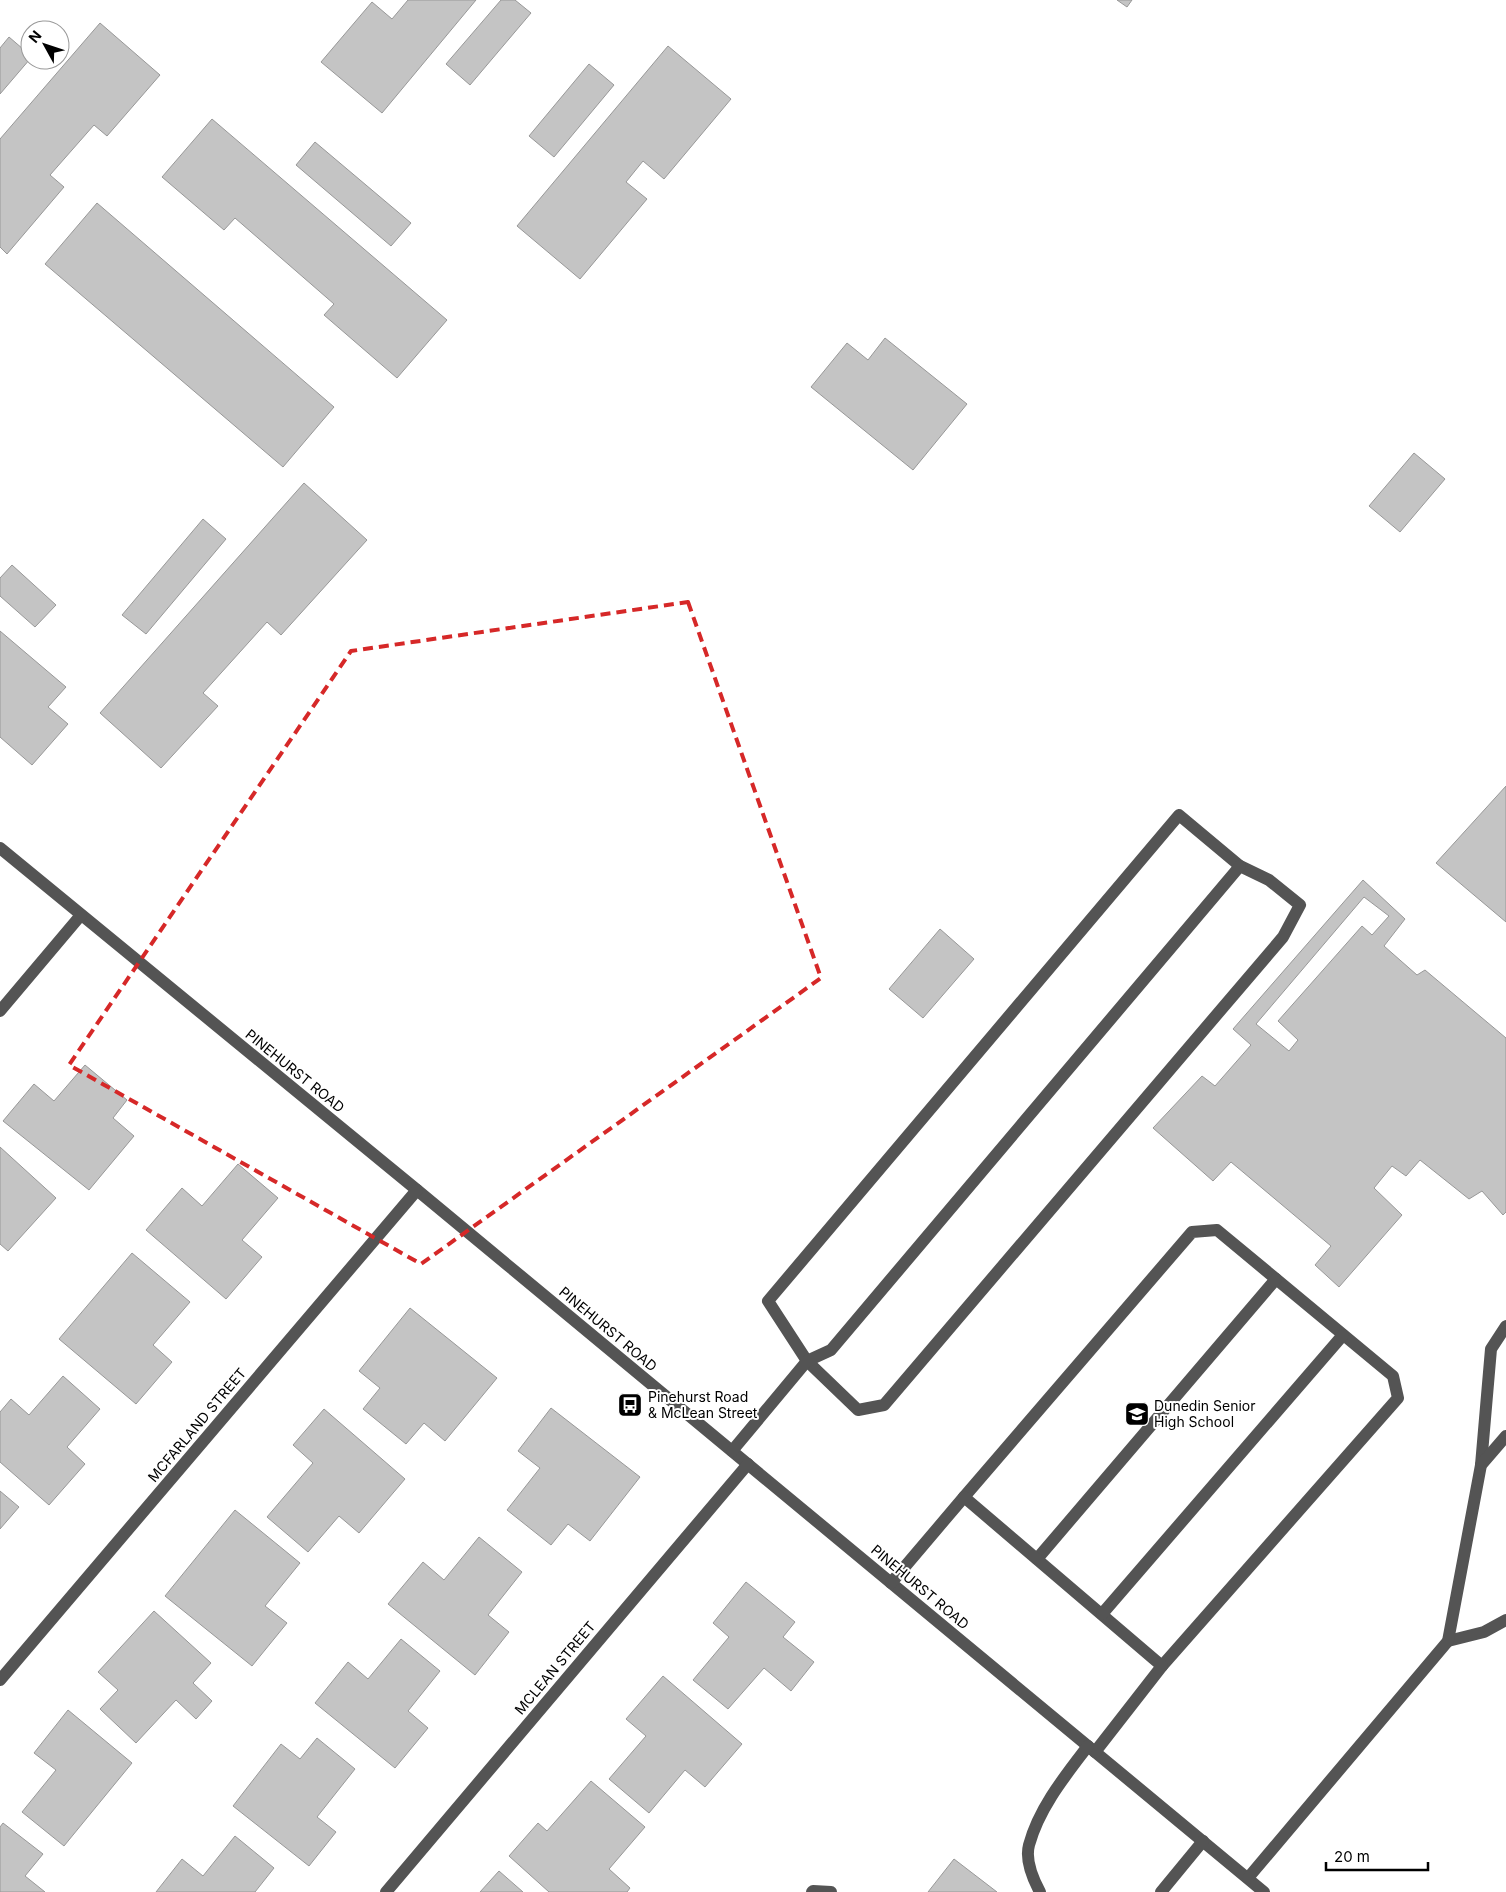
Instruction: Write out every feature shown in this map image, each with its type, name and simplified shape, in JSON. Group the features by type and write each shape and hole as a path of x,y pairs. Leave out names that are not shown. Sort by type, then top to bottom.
{"street":[{"path":"1179,815 1240,866 1269,880 1300,905 1283,937 884,1405 858,1410 806,1362 768,1301 1179,815"},
{"name":"PINEHURST ROAD","path":"0,848 417,1190 1264,1892"},
{"path":"732,1451 806,1362 831,1350 1240,866"},
{"path":"0,1011 81,915"},
{"name":"MCFARLAND STREET","path":"0,1680 417,1190"},
{"path":"891,1583 1192,1232 1217,1230 1393,1376 1398,1398 1059,1785 1042,1813 1029,1846 1031,1877 1040,1892"},
{"path":"1037,1559 1276,1279"},
{"path":"1248,1878 1448,1641 1481,1465 1491,1349 1506,1326"},
{"path":"1102,1614 1344,1335"},
{"path":"1481,1465 1506,1436"},
{"name":"MCLEAN STREET","path":"386,1892 748,1464"},
{"path":"964,1497 1162,1666"},
{"path":"1448,1641 1484,1632 1506,1620"},
{"path":"1160,1892 1203,1842"},
{"path":"812,1892 813,1890 831,1892"}],"highlighted area":[{"path":"688,602 821,978 421,1264 69,1065 351,651"}],"building":[{"path":"408,0 476,0 382,113 321,62 372,2 392,19"},
{"path":"501,0 515,0 531,13 470,85 446,64"},
{"path":"1117,0 1132,0 1127,7"},
{"path":"100,23 160,75 107,136 94,125 50,175 64,187 7,254 0,247 0,139 59,70 70,70 70,58"},
{"path":"9,37 20,46 21,70 0,94 0,48"},
{"path":"668,46 731,99 664,179 643,161 626,182 647,199 580,279 517,226"},
{"path":"589,64 614,85 554,157 529,136"},
{"path":"212,119 447,320 397,378 324,315 334,304 235,218 224,230 162,177"},
{"path":"315,142 411,223 391,246 296,165"},
{"path":"97,203 334,407 283,467 45,264"},
{"path":"885,338 967,404 913,470 811,387 847,343 868,360"},
{"path":"1414,453 1445,479 1400,532 1369,506"},
{"path":"304,483 367,540 281,635 267,622 203,693 218,706 161,768 100,713"},
{"path":"203,519 226,539 146,634 122,615"},
{"path":"12,565 56,605 35,627 0,596 0,578"},
{"path":"0,631 66,687 48,707 68,724 32,765 0,737"},
{"path":"1506,786 1506,922 1436,863"},
{"path":"1363,880 1405,919 1384,946 1417,975 1425,970 1506,1038 1506,1212 1503,1215 1482,1191 1469,1199 1420,1160 1406,1176 1392,1166 1374,1188 1402,1215 1339,1287 1315,1265 1331,1246 1231,1162 1213,1181 1153,1128 1202,1076 1215,1086 1251,1045 1233,1029","holes":["1364,897 1389,916 1372,935 1362,926 1278,1021 1298,1040 1289,1051 1256,1024"]},
{"path":"940,929 974,959 923,1018 889,989"},
{"path":"85,1065 127,1100 113,1118 134,1136 89,1190 3,1121 34,1084 54,1101"},
{"path":"0,1147 56,1198 8,1251 0,1244"},
{"path":"238,1164 278,1198 242,1240 262,1257 226,1299 146,1230 182,1188 202,1206"},
{"path":"132,1253 190,1302 153,1345 172,1362 136,1404 59,1339"},
{"path":"410,1308 497,1378 445,1441 424,1423 406,1444 363,1409 380,1388 359,1371"},
{"path":"63,1376 100,1409 67,1447 85,1464 49,1505 0,1462 0,1412 11,1399 29,1415"},
{"path":"551,1408 640,1477 590,1541 568,1524 551,1545 507,1510 540,1468 518,1451"},
{"path":"324,1409 405,1479 359,1533 339,1516 308,1552 267,1517 313,1463 293,1445"},
{"path":"0,1491 19,1507 0,1529"},
{"path":"235,1510 300,1563 265,1606 287,1623 252,1666 165,1596"},
{"path":"479,1537 522,1572 488,1615 509,1632 475,1675 388,1604 423,1562 444,1580"},
{"path":"746,1582 795,1622 783,1637 814,1662 791,1691 764,1668 728,1709 693,1680 729,1637 713,1623"},
{"path":"154,1611 211,1663 193,1683 212,1701 196,1719 176,1700 136,1743 100,1709 118,1690 98,1672"},
{"path":"401,1639 440,1671 408,1711 428,1728 395,1768 315,1703 348,1662 368,1679"},
{"path":"663,1676 742,1744 705,1787 685,1770 649,1813 609,1779 646,1736 626,1719"},
{"path":"68,1710 132,1763 64,1846 22,1812 56,1770 34,1753"},
{"path":"317,1738 355,1769 317,1817 336,1832 309,1866 233,1806 281,1744 300,1759"},
{"path":"591,1781 645,1827 609,1869 630,1888 627,1892 549,1892 509,1856 538,1823 547,1831"},
{"path":"3,1823 43,1854 25,1876 45,1892 0,1892 0,1827"},
{"path":"235,1836 274,1868 255,1892 156,1892 182,1859 203,1876"},
{"path":"954,1859 997,1892 928,1892"},
{"path":"499,1871 523,1892 480,1892"}],"place":[{"name":"Pinehurst Road & McLean Street","path":"630,1405"},
{"name":"Dunedin Senior High School","path":"1137,1414"}]}
